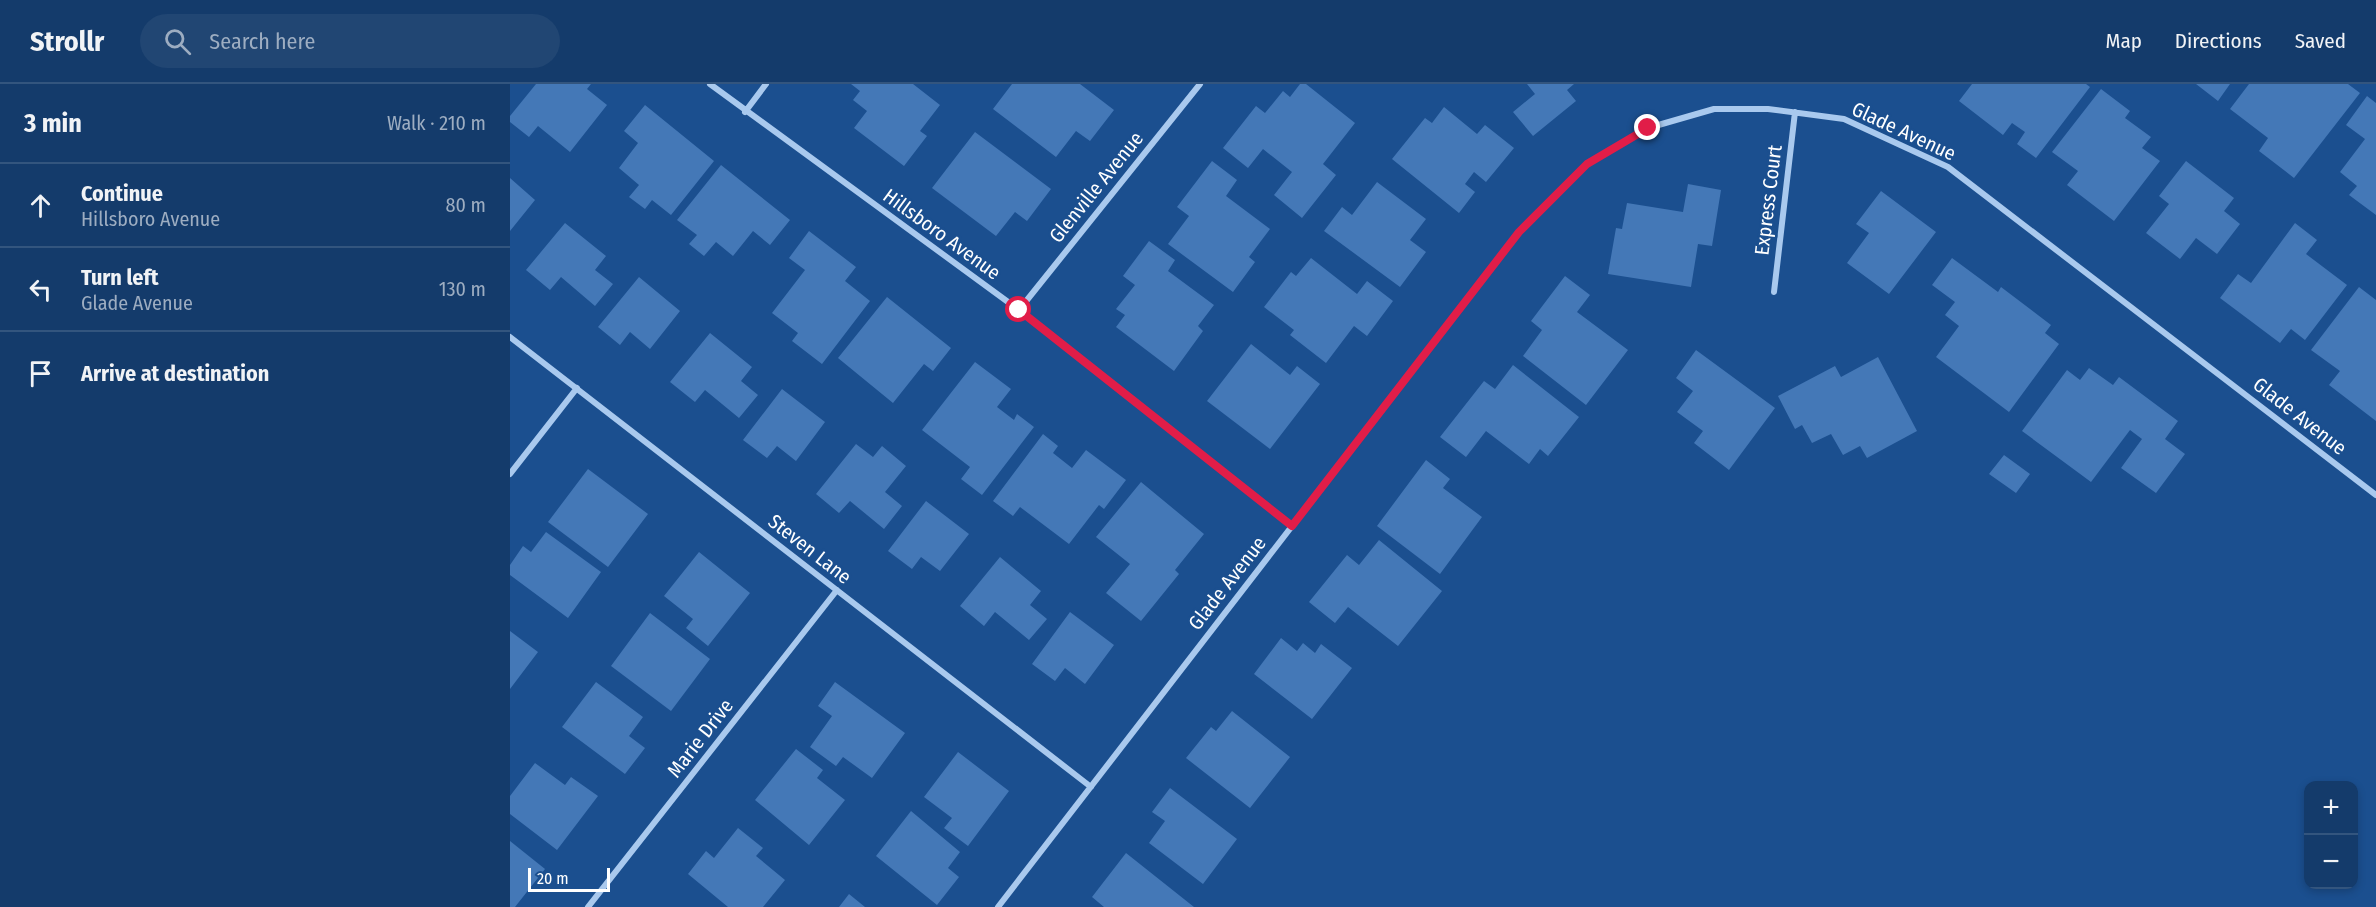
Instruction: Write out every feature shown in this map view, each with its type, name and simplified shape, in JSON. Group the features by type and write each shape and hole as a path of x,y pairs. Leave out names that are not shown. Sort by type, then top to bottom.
{"street":[{"name":"Hillsboro Avenue","path":"710,84 745,112 1019,310 1292,526"},
{"path":"745,112 766,84"},
{"name":"Glenville Avenue","path":"1019,310 1200,84"},
{"name":"Glade Avenue","path":"998,907 1519,232 1587,164 1648,128 1714,109 1768,109 1795,112 1844,119 1948,167 2376,495"},
{"name":"Express Court","path":"1774,292 1795,112"},
{"name":"Steven Lane","path":"510,337 1091,787"},
{"path":"510,474 577,388"},
{"name":"Marie Drive","path":"588,907 837,590"}],"building":[{"path":"536,84 591,84 587,89 607,105 570,152 538,126 529,137 510,122 510,116"},
{"path":"851,84 913,84 940,105 920,131 927,136 904,166 854,128 867,111 853,100 860,91"},
{"path":"1012,84 1080,84 1114,110 1090,141 1076,131 1056,157 993,109"},
{"path":"1300,84 1306,84 1355,123 1323,164 1336,175 1302,218 1274,195 1292,172 1263,149 1248,168 1223,148 1256,106 1265,113 1283,91 1290,97"},
{"path":"1527,84 1574,84 1567,90 1576,101 1533,136 1513,112 1535,94"},
{"path":"1972,84 2086,84 2090,87 2036,158 2017,144 2025,132 2012,123 2003,135 1959,101"},
{"path":"2196,84 2230,84 2218,101"},
{"path":"2249,84 2348,84 2360,93 2294,178 2259,151 2268,138 2230,109"},
{"path":"2101,89 2130,111 2125,118 2151,137 2142,148 2160,161 2114,221 2067,185 2078,171 2052,152"},
{"path":"2367,96 2376,103 2376,215 2349,195 2357,186 2340,172 2365,139 2346,125"},
{"path":"645,105 714,161 671,215 652,200 645,209 629,197 639,185 619,168 638,143 624,131"},
{"path":"1444,107 1477,134 1485,125 1514,148 1486,182 1474,172 1465,184 1475,192 1459,213 1392,159 1425,118 1432,123"},
{"path":"975,132 1051,189 1027,221 1015,212 996,236 932,188"},
{"path":"1212,161 1237,180 1226,196 1270,229 1249,257 1255,262 1233,292 1168,244 1189,216 1177,207"},
{"path":"2186,161 2234,198 2224,211 2240,224 2217,254 2196,238 2180,259 2146,233 2169,204 2159,196"},
{"path":"721,165 790,220 770,245 753,231 733,256 716,242 704,256 689,244 697,235 677,220"},
{"path":"510,178 535,200 510,231"},
{"path":"1377,182 1426,219 1410,240 1426,252 1400,287 1324,231 1342,207 1352,215"},
{"path":"1688,184 1721,190 1712,246 1698,244 1691,287 1608,274 1616,228 1622,229 1627,203 1683,212"},
{"path":"1881,191 1936,232 1889,294 1847,263 1869,233 1856,224"},
{"path":"565,223 606,256 595,270 613,284 595,306 561,277 550,290 526,270"},
{"path":"2295,223 2317,240 2306,254 2347,285 2305,340 2291,329 2280,343 2220,298 2238,274 2251,283"},
{"path":"809,231 856,267 845,281 870,301 822,364 792,341 798,333 772,313 805,270 789,258"},
{"path":"1149,241 1175,260 1168,271 1214,305 1198,326 1203,331 1174,371 1116,327 1125,315 1116,309 1135,285 1123,276"},
{"path":"1311,258 1357,294 1367,281 1393,301 1367,336 1354,326 1326,363 1290,335 1294,330 1264,307 1291,272 1296,276"},
{"path":"1952,258 1998,292 2001,287 2051,325 2045,333 2059,344 2009,412 1936,357 1959,326 1945,315 1955,302 1932,285"},
{"path":"1565,276 1590,295 1577,312 1628,350 1586,405 1523,356 1542,330 1531,321"},
{"path":"639,277 680,311 650,349 630,332 620,345 598,327"},
{"path":"2359,287 2376,300 2376,421 2329,385 2340,371 2311,350"},
{"path":"887,297 951,348 933,371 924,364 893,403 838,358"},
{"path":"710,333 752,367 741,381 758,395 739,418 705,390 695,402 670,382"},
{"path":"1251,344 1290,375 1297,366 1320,384 1270,449 1207,401"},
{"path":"1696,350 1775,408 1729,470 1694,443 1703,431 1677,412 1693,391 1676,378"},
{"path":"1878,357 1917,431 1867,458 1860,446 1843,455 1831,434 1812,443 1802,425 1795,429 1778,396 1835,366 1841,377"},
{"path":"975,362 1011,389 997,407 1014,420 1017,414 1034,427 982,495 961,479 970,467 922,430"},
{"path":"1513,365 1579,417 1548,456 1540,449 1529,464 1486,431 1466,457 1440,437 1484,381 1495,389"},
{"path":"2089,368 2113,385 2119,377 2178,421 2165,439 2185,454 2156,493 2121,468 2142,439 2130,430 2091,482 2022,431 2067,370 2080,380"},
{"path":"782,389 825,422 796,461 777,446 767,458 743,440"},
{"path":"1043,434 1058,446 1053,453 1072,468 1086,450 1126,480 1104,509 1099,505 1069,544 1020,507 1013,516 993,501"},
{"path":"856,444 873,457 882,446 906,466 885,492 902,506 884,529 850,501 839,513 816,494"},
{"path":"2004,455 2030,474 2016,493 1989,474"},
{"path":"1426,460 1450,479 1443,488 1482,517 1440,574 1377,526"},
{"path":"588,469 648,514 608,567 548,522"},
{"path":"1141,482 1204,534 1175,570 1179,574 1141,621 1106,593 1130,564 1096,537"},
{"path":"926,501 969,534 940,571 921,557 912,569 888,551"},
{"path":"546,532 601,572 568,618 510,575 510,565 523,546 531,552"},
{"path":"1379,540 1442,591 1398,646 1348,607 1335,623 1309,602 1347,555 1359,565"},
{"path":"699,552 750,593 708,646 686,628 693,619 664,596"},
{"path":"1000,557 1041,591 1030,605 1047,619 1029,640 995,612 984,626 960,606"},
{"path":"1070,612 1114,645 1085,684 1065,668 1055,681 1032,664"},
{"path":"650,613 710,659 671,711 611,666"},
{"path":"510,631 538,652 510,689"},
{"path":"1281,638 1297,651 1303,643 1315,653 1321,644 1352,668 1312,719 1254,674"},
{"path":"596,682 643,717 629,736 645,748 625,774 562,727"},
{"path":"835,682 905,733 872,778 843,757 836,766 810,747 832,716 818,706"},
{"path":"1232,711 1290,757 1250,808 1186,758 1211,727 1216,731"},
{"path":"796,749 823,770 817,778 845,800 809,845 755,800"},
{"path":"958,752 1009,791 968,846 944,828 952,818 924,797"},
{"path":"535,763 565,785 571,777 598,796 557,850 510,814 510,796"},
{"path":"1170,788 1237,839 1203,884 1149,843 1165,821 1152,812"},
{"path":"911,811 960,852 948,868 959,877 937,905 876,856"},
{"path":"738,828 763,848 756,856 785,880 763,907 728,907 688,874 706,851 714,858"},
{"path":"510,841 545,869 515,907 510,907"},
{"path":"1126,853 1194,907 1104,907 1092,897"},
{"path":"849,894 865,907 839,907"}],"route":[{"path":"1019,310 1292,526 1519,232 1587,164 1648,128"}]}
